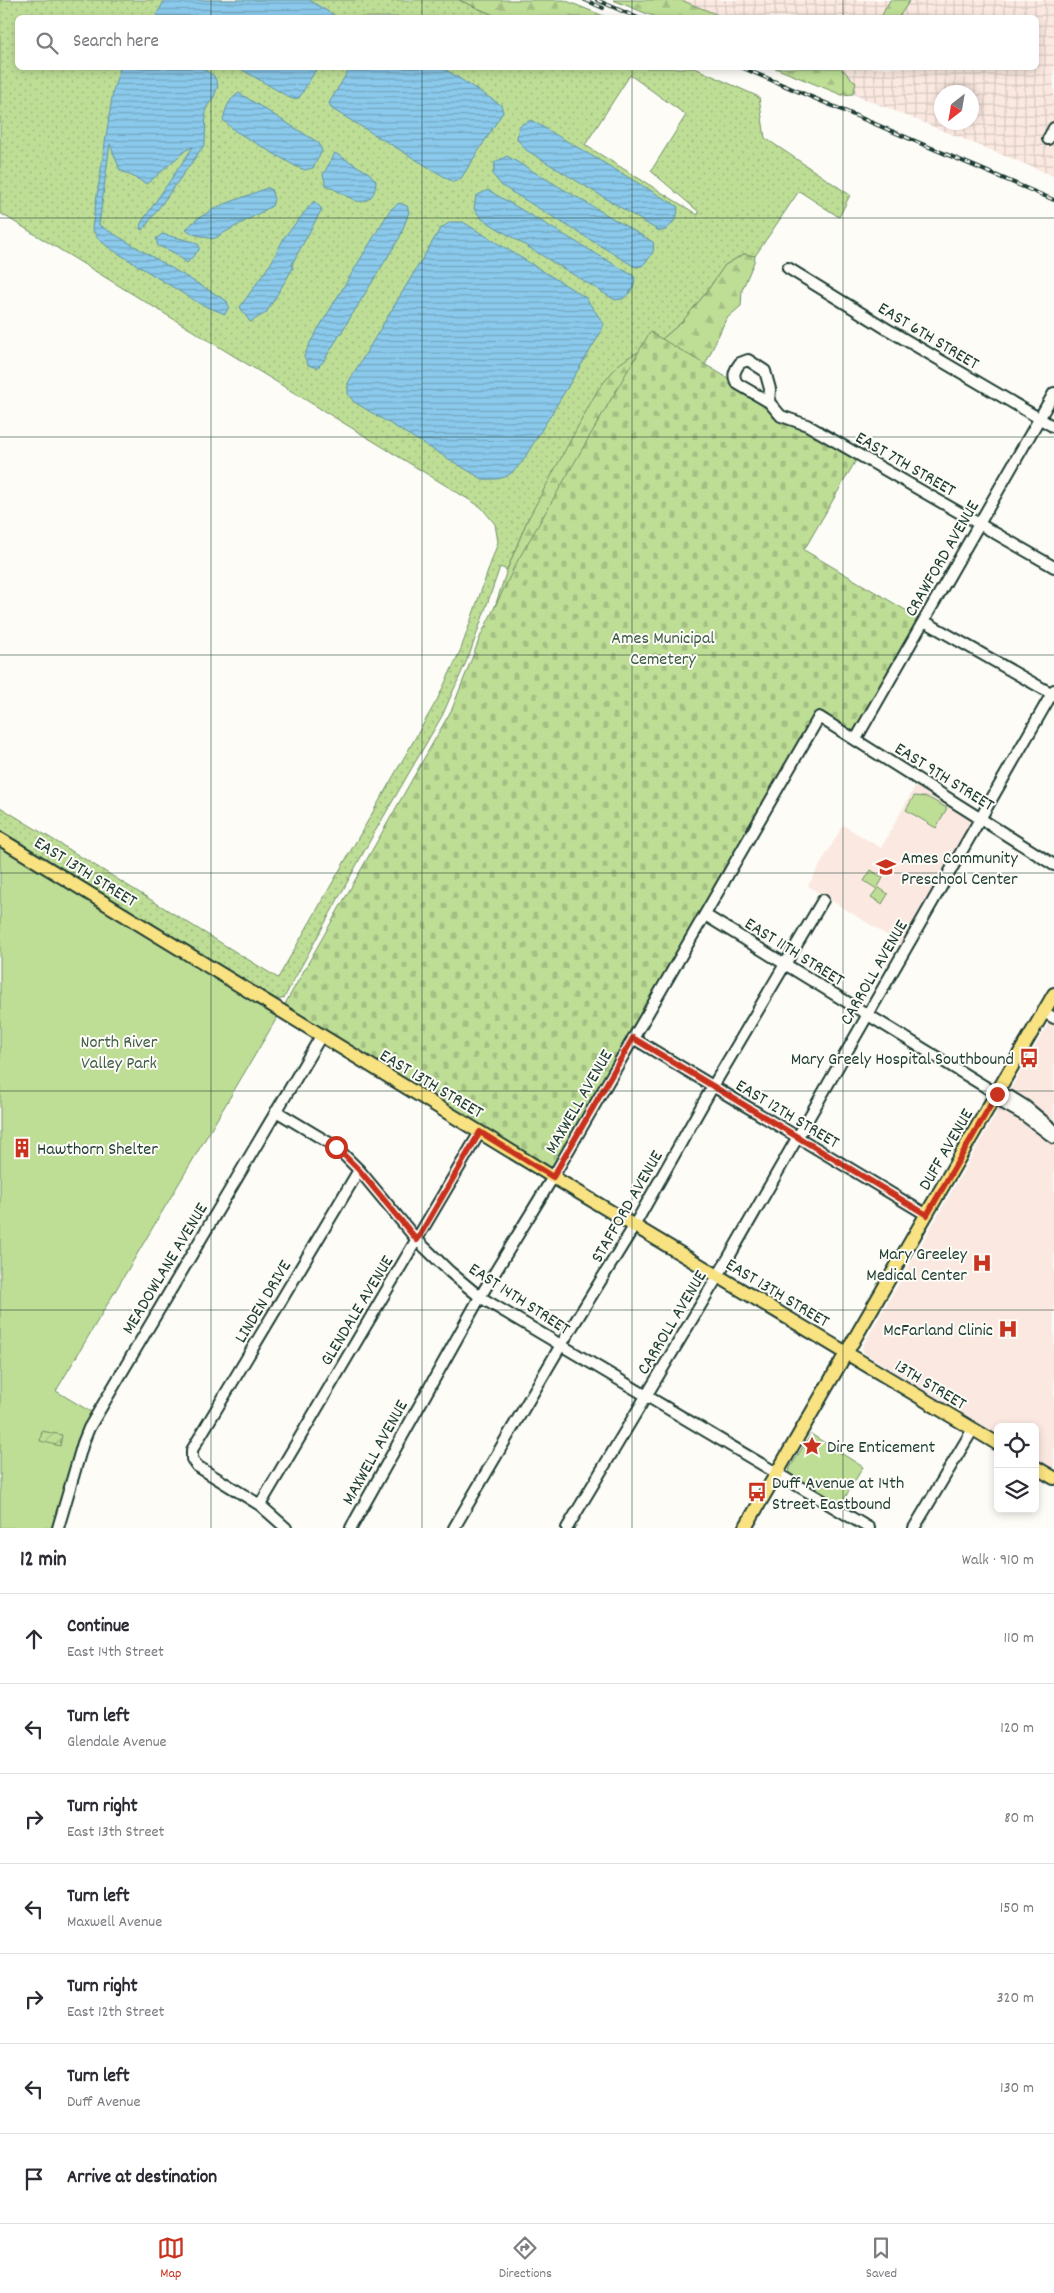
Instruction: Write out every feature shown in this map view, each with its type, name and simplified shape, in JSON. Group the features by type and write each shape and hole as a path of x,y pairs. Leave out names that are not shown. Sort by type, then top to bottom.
{"main road":[{"name":"EAST 13TH STREET","path":"0,839 321,1036 847,1354"},
{"name":"DUFF AVENUE","path":"745,1528 997,1094 1049,1015 1054,994"},
{"name":"13TH STREET","path":"847,1354 994,1441"},
{"path":"1037,1468 1054,1478"}],"street":[{"path":"1048,139 1054,128"},
{"name":"EAST 6TH STREET","path":"788,268 1054,428"},
{"name":"CRAWFORD AVENUE","path":"856,739 1054,393"},
{"name":"EAST 7TH STREET","path":"769,402 781,416 807,424 1054,567"},
{"path":"924,621 1053,693"},
{"name":"CARROLL AVENUE","path":"567,1528 718,1276 1053,693"},
{"name":"EAST 9TH STREET","path":"818,717 856,739 1054,865"},
{"name":"MAXWELL AVENUE","path":"351,1528 480,1297 553,1177 818,717"},
{"name":"STAFFORD AVENUE","path":"454,1528 561,1345 635,1226 713,1086 823,900"},
{"name":"EAST 11TH STREET","path":"705,915 997,1094"},
{"name":"MEADOWLANE AVENUE","path":"58,1528 83,1442 92,1422 321,1036"},
{"name":"EAST 12TH STREET","path":"633,1038 927,1215"},
{"path":"997,1094 1009,1096 1025,1106 1054,1130"},
{"path":"997,1094 1004,1104 1025,1116 1054,1138"},
{"name":"EAST 14TH STREET","path":"276,1111 336,1147 359,1170 417,1240 450,1272 480,1297 869,1528"},
{"name":"GLENDALE AVENUE","path":"260,1504 480,1132"},
{"name":"LINDEN DRIVE","path":"260,1504 197,1466 192,1460 192,1450 359,1170"},
{"path":"914,1528 973,1428"},
{"path":"260,1504 285,1528"}],"shaded area":[{"path":"681,0 1054,0 1054,176 941,130 979,130 979,85 934,85 934,127 853,94 856,83 843,70 1039,70 1039,15 718,15"},
{"name":"Ames Community Preschool Center","path":"919,779 982,816 906,947 808,886 843,825 881,848"},
{"name":"Mary Greeley Medical Center","path":"1049,1022 1054,1023 1054,1469 1039,1460 1039,1423 994,1423 994,1433 864,1353 862,1347"}],"green space":[{"path":"0,0 459,0 493,15 15,15 15,70 699,70 759,97 765,138 850,195 839,217 799,191 755,256 744,254 725,265 682,322 655,345 527,521 507,570 500,567 470,653 442,716 373,835 284,998 278,1000 0,830 0,807 278,978 437,700 461,649 498,542 495,524 481,507 0,213","holes":["630,75 686,115 651,171 699,212 698,215 585,145"]},
{"path":"459,0 564,0 601,15 493,15"},
{"path":"613,0 681,0 718,15 650,15"},
{"path":"890,0 910,0 900,15 882,15"},
{"path":"780,70 843,70 856,83 853,94 842,95"},
{"path":"744,254 755,256 742,290 741,306 726,319 701,374 476,664 507,570 527,521 597,391 618,365 632,355 655,345 682,322 725,265"},
{"name":"Ames Municipal Cemetery","path":"650,332 738,384 774,410 859,455 804,550 924,621 856,739 819,717 553,1177 281,1011 452,709 481,635 518,560"},
{"path":"914,796 927,797 947,808 936,828 906,810"},
{"name":"North River Valley Park","path":"0,839 281,1011 56,1391 96,1415 58,1528 0,1528"},
{"path":"871,870 883,878 878,887 888,894 882,904 871,897 877,889 864,881"},
{"path":"42,1431 62,1435 60,1446 40,1441"},
{"path":"811,1434 863,1467 840,1506 789,1474 790,1468"}],"water":[{"path":"165,0 309,0 334,15 156,15"},
{"path":"119,70 205,70 214,76 218,85 214,97 206,108 205,144 143,230 140,229 141,223 193,147 186,150 147,184 120,170 110,144 99,225 227,301 229,307 225,314 200,304 111,249 98,239 92,228 113,91"},
{"path":"242,70 316,70 299,98 292,99"},
{"path":"349,70 446,70 501,105 503,112 460,180 453,182 332,109 329,103"},
{"path":"239,93 319,143 322,151 313,168 305,170 295,166 235,131 223,120 232,98"},
{"path":"531,120 677,206 678,213 673,222 666,230 659,231 526,150 517,139 519,126"},
{"path":"335,153 369,173 376,181 375,190 371,197 365,201 356,201 326,185 323,175"},
{"path":"507,156 653,242 654,249 649,258 642,266 635,267 502,186 493,175 495,162"},
{"path":"267,188 271,189 274,199 272,206 213,239 193,234 186,229 197,219 217,207"},
{"path":"488,190 634,276 634,286 623,299 615,300 482,219 474,209 476,196"},
{"path":"314,201 322,209 292,264 293,268 266,313 250,322 240,307 271,263 285,236"},
{"path":"399,203 407,206 409,212 400,237 323,362 317,368 308,365 304,356 311,341 390,210"},
{"path":"450,222 463,222 585,297 604,324 600,334 522,462 509,475 496,479 482,479 354,402 348,394 348,383 440,229"},
{"path":"162,234 195,242 199,245 199,250 187,263 173,252 158,246 156,239"}],"railway":[{"path":"585,0 603,8"},
{"path":"597,0 631,15"},
{"path":"748,70 1054,200"}],"place":[{"name":"Ames Community Preschool Center","path":"886,867"},
{"name":"Mary Greely Hospital Southbound","path":"1029,1058"},
{"name":"Hawthorn Shelter","path":"22,1148"},
{"name":"Mary Greeley Medical Center","path":"982,1263"},
{"name":"McFarland Clinic","path":"1008,1329"},
{"name":"Dire Enticement","path":"812,1446"},
{"name":"Duff Avenue at 14th Street Eastbound","path":"757,1492"}],"route":[{"path":"336,1147 359,1170 417,1240 480,1132 553,1177 633,1038 927,1215 997,1094"}]}
